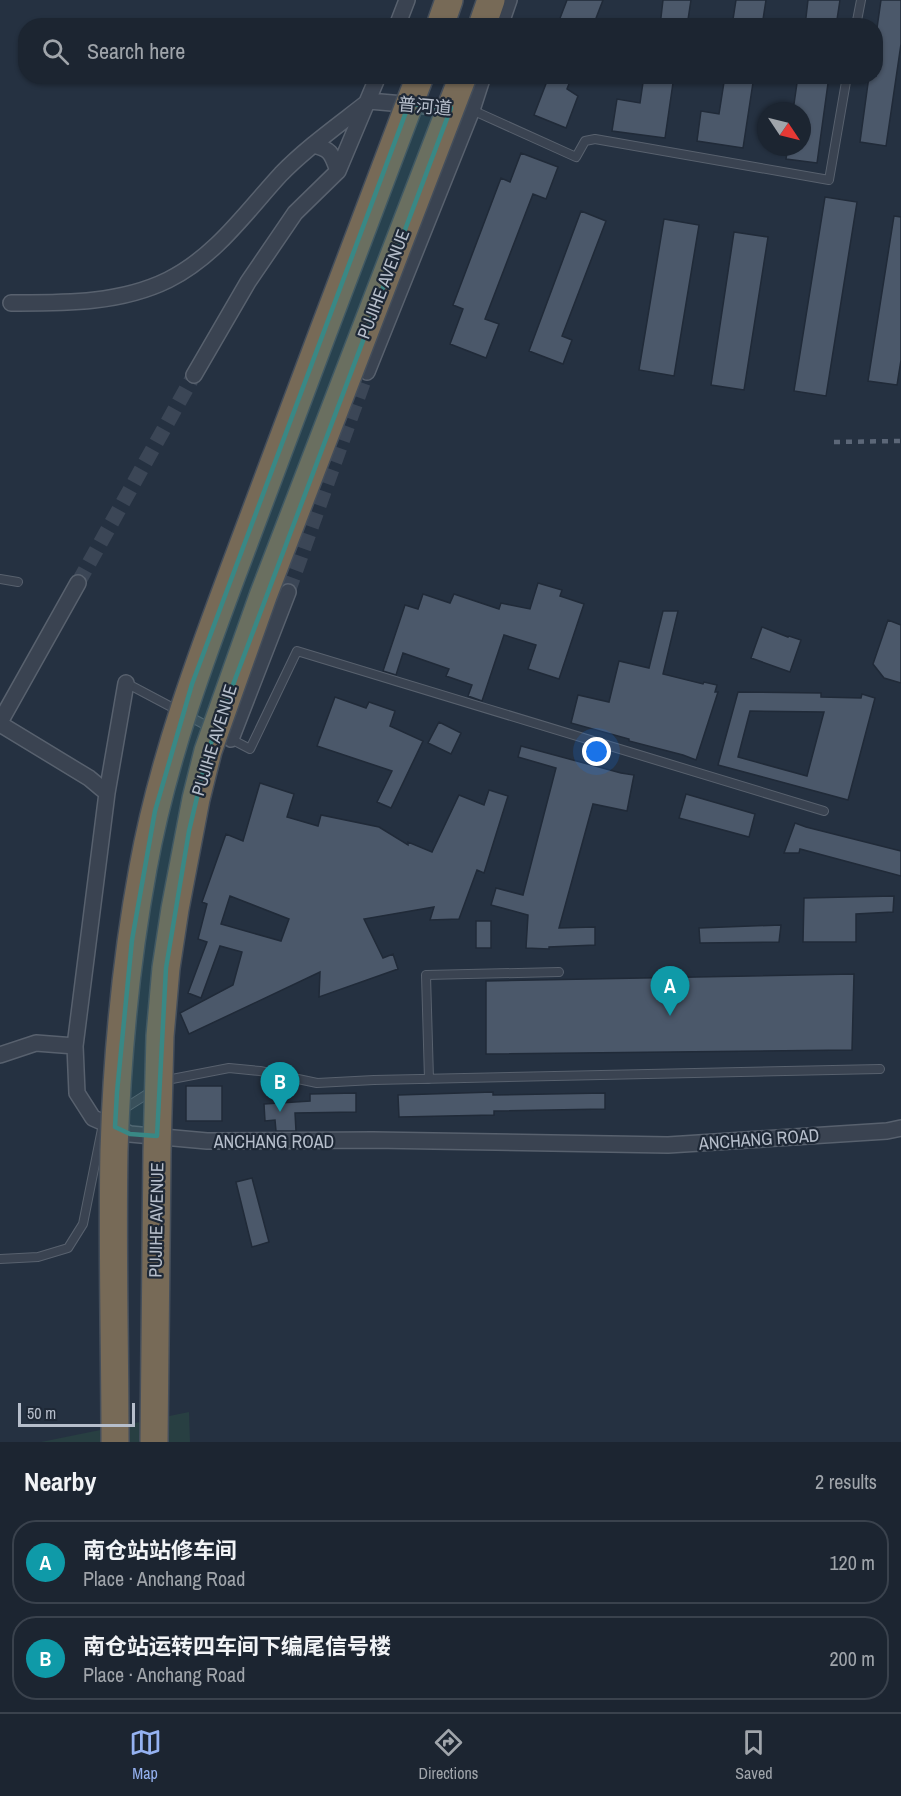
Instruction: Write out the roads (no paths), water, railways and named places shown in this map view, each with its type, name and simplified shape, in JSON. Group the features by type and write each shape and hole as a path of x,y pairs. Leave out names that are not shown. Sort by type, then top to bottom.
{"highway":[{"path":"443,18 449,0"},
{"path":"485,18 491,0"},
{"name":"PUJIHE AVENUE","path":"115,1442 114,1214 117,1092 132,940 143,867 155,811 192,684 417,84"},
{"name":"PUJIHE AVENUE","path":"154,1442 157,1152 162,1017 175,909 196,799 211,741 263,596 460,84"}],"street":[{"path":"400,18 406,0"},
{"path":"503,18 509,0"},
{"name":"普河道","path":"375,84 369,101 472,110 480,84"},
{"path":"4,304 91,300 119,296 168,280 215,248 283,172 369,101"},
{"path":"194,375 248,282 290,221 338,171 369,101"},
{"path":"367,372 472,110"},
{"path":"312,146 325,148 330,152 338,171"},
{"path":"78,583 0,723 89,778 107,793"},
{"path":"231,739 288,592"},
{"name":"ANCHANG ROAD","path":"126,682 107,793 75,1046 77,1093 93,1118 130,1134 207,1141 373,1140 668,1145 901,1128"},
{"path":"0,1055 36,1043 75,1046"}],"lane":[{"path":"858,18 861,0"},
{"path":"472,110 576,157 585,141 595,139 829,180 846,84"},
{"path":"0,579 18,582"},
{"path":"126,682 250,749 297,651 824,811"},
{"path":"429,1079 426,975 559,972"},
{"path":"0,1259 38,1257 68,1248 83,1224 103,1122 172,1079 229,1068 260,1071 317,1083 880,1069"}],"tunnel":[{"path":"288,592 367,372"},
{"path":"78,583 194,375"}],"railway":[{"path":"834,442 901,441"}],"place":[{"name":"南仓站站修车间","path":"670,1016"},
{"name":"南仓站运转四车间下编尾信号楼","path":"280,1112"}]}
